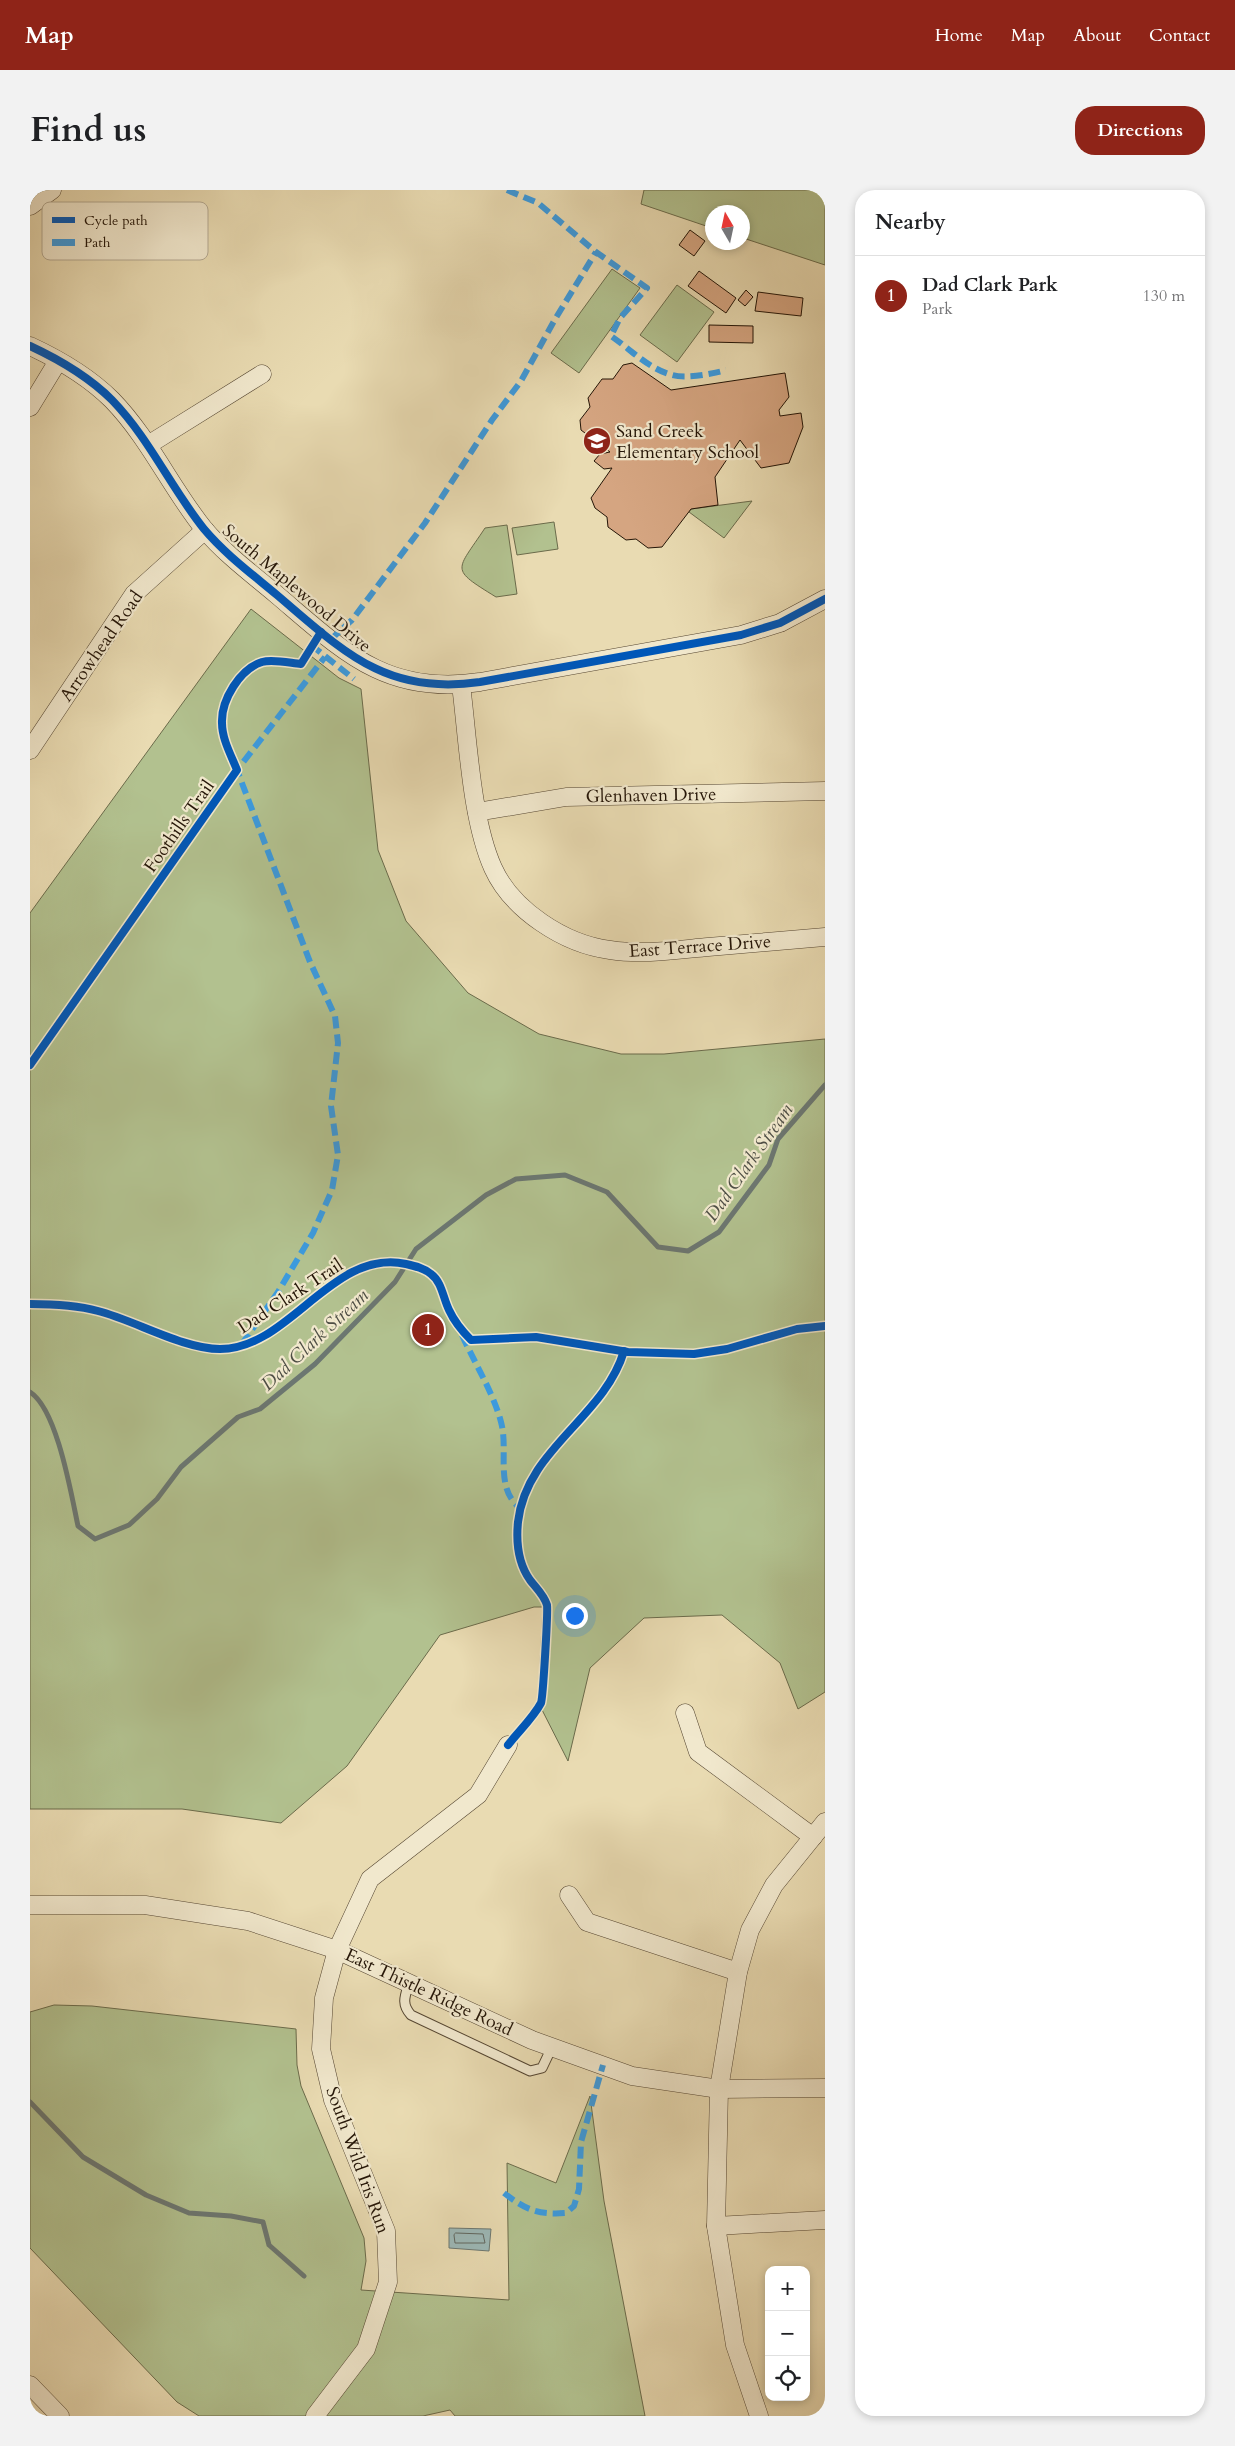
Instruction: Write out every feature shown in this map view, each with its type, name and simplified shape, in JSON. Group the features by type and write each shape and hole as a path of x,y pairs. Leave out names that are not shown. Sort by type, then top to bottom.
{"street":[{"name":"South Maplewood Drive","path":"30,346 86,379 112,400 148,445 206,530 222,549 362,664 387,675 415,682 461,685 741,635 780,623 825,599"},
{"path":"30,407 58,362"},
{"path":"148,445 262,374"},
{"name":"Arrowhead Road","path":"30,750 134,594 206,530"},
{"name":"East Terrace Drive","path":"461,685 477,812 484,842 494,869 512,897 534,917 568,938 608,950 652,952 825,937"},
{"name":"Glenhaven Drive","path":"477,812 574,797 825,791"},
{"path":"685,1713 698,1752 813,1837"},
{"name":"South Wild Iris Run","path":"315,2416 366,2349 388,2282 386,2232 333,2100 321,2049 324,1998 337,1950 370,1880 478,1795 508,1745"},
{"path":"759,2416 735,2345 716,2226 719,2090 738,1972 750,1930 774,1885 825,1822"},
{"path":"569,1895 587,1922 738,1972"},
{"name":"East Thistle Ridge Road","path":"30,1905 145,1906 248,1921 337,1950 552,2047 632,2076 719,2090 825,2088"},
{"path":"716,2226 825,2220"},
{"path":"30,2385 60,2416"}],"lane":[{"path":"409,1983 403,2001 411,2015 530,2070 542,2068 552,2047"}],"green space":[{"path":"644,190 825,190 825,265 750,240 750,205 705,205 705,226 641,204"},
{"path":"612,269 640,288 579,373 551,353"},
{"path":"677,285 714,312 677,362 640,335"},
{"path":"752,501 724,538 689,512 691,509"},
{"path":"554,522 558,549 517,555 512,528"},
{"path":"507,525 517,594 496,597 470,580 464,574 462,568 468,553 485,528"},
{"path":"251,609 339,678 361,689 378,850 406,921 468,993 539,1034 621,1054 664,1054 825,1039 825,1692 798,1709 780,1663 722,1615 644,1618 590,1668 568,1761 538,1702 543,1607 534,1607 440,1635 347,1766 281,1823 182,1809 30,1809 30,913"},
{"path":"54,2005 92,2006 296,2029 297,2065 301,2086 364,2238 366,2261 361,2290 509,2300 507,2163 556,2183 590,2096 604,2201 645,2416 455,2416 450,2410 423,2416 199,2416 177,2402 30,2248 30,2012"}],"water":[{"path":"449,2228 491,2229 489,2251 449,2248"}],"building":[{"path":"690,230 705,241 694,256 679,245"},
{"path":"699,271 736,298 726,313 688,286"},
{"path":"746,290 753,297 745,306 738,300"},
{"path":"758,292 803,298 801,316 755,311"},
{"path":"709,325 753,326 753,343 709,342"},
{"name":"Sand Creek Elementary School","path":"632,363 671,390 785,373 789,397 779,410 780,416 801,413 803,427 789,463 761,468 740,440 715,477 718,505 691,509 662,547 648,548 636,539 626,540 608,527 607,517 595,508 591,498 612,468 604,469 594,461 600,454 610,452 581,430 580,420 590,407 588,398 602,379 613,379 623,365"}],"waterway":[{"name":"Dad Clark Stream","path":"30,1392 40,1401 55,1433 62,1453 78,1526 95,1539 129,1525 157,1499 181,1467 238,1417 260,1409 315,1364 395,1282 416,1249 486,1195 516,1179 565,1175 607,1192 658,1247 688,1251 719,1232 769,1165 778,1139 825,1085"},
{"path":"30,2102 83,2157 146,2195 189,2213 231,2216 263,2222 269,2245 304,2276"}],"marked path":[{"path":"507,190 538,203 596,252 647,288 620,318 611,336 655,368 672,375 692,376 726,370"},
{"path":"330,640 352,620 425,523 492,420 521,381 554,321 596,252"},
{"path":"311,645 354,679"},
{"path":"242,1344 278,1292 313,1233 332,1190 338,1155 331,1106 338,1043 335,1016 310,962 237,770 325,657"},
{"path":"462,1335 498,1411 503,1433 507,1490 512,1500 520,1508"},
{"path":"504,2193 519,2204 540,2212 566,2213 574,2206 579,2189 581,2142 603,2065"}],"cycle path":[{"path":"30,346 73,370 94,384 112,400 137,430 204,529 230,555 345,651 368,665 392,675 418,682 447,685 480,682 741,635 780,623 825,599"},
{"name":"Foothills Trail","path":"30,1065 237,770 222,729 225,705 233,686 246,671 262,662 276,661 301,664 321,632"},
{"name":"Dad Clark Trail","path":"30,1304 64,1305 90,1309 112,1315 190,1344 220,1349 245,1345 268,1333 333,1284 356,1271 380,1263 416,1266 435,1277 454,1319 471,1340 536,1337 628,1352 694,1354 727,1349 797,1329 825,1326"},
{"path":"508,1745 541,1703 544,1672 547,1605 523,1567 517,1537 518,1522 524,1496 535,1474 550,1453 600,1396 614,1375 624,1351"}],"place":[{"name":"Sand Creek Elementary School","path":"597,441"},
{"name":"Dad Clark Park","path":"428,1330"}]}
